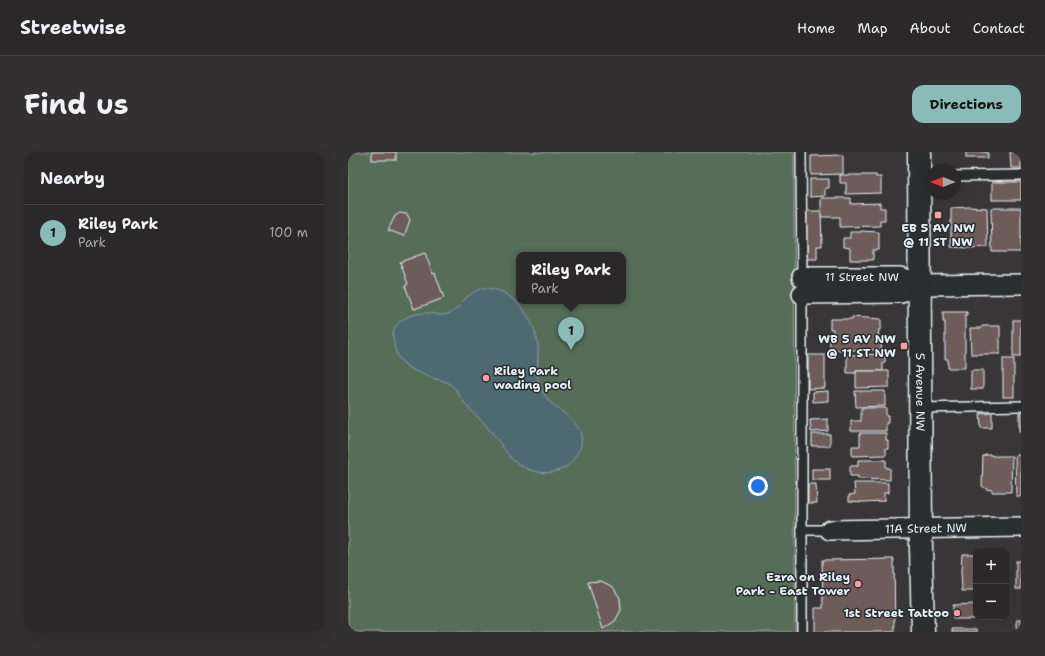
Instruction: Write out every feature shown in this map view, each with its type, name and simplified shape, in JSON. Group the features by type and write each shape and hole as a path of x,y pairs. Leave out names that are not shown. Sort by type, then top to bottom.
{"street":[{"name":"5 Avenue NW","path":"919,152 925,177 920,285 923,632"},
{"name":"11 Street NW","path":"802,286 901,293 920,285 1021,284"},
{"name":"11A Street NW","path":"830,530 1021,527"}],"lane":[{"path":"801,152 802,632"},
{"path":"961,176 1021,175"},
{"path":"920,408 1021,406"},
{"path":"802,530 830,530"}],"green space":[{"path":"348,152 794,152 795,632 348,632"}],"water":[{"name":"Riley Park wading pool","path":"483,288 494,289 504,293 516,302 516,304 521,306 533,325 538,346 537,373 540,387 549,401 576,424 581,437 581,446 575,457 568,465 558,471 544,473 537,472 524,468 513,460 485,424 466,405 452,386 447,382 421,374 414,370 402,362 395,350 393,334 398,323 402,320 413,315 425,313 442,315 447,314 457,309 469,295"}],"building":[{"path":"372,152 396,152 396,160 372,160"},
{"path":"966,152 988,152 988,158 966,158"},
{"path":"1010,152 1021,152 1021,168 1011,168"},
{"path":"843,155 843,174 811,175 811,156"},
{"path":"840,175 876,175 876,177 881,177 881,193 846,194 846,183 840,183"},
{"path":"810,179 829,179 829,188 825,188 825,196 810,197"},
{"path":"992,182 1021,182 1021,200 992,200"},
{"path":"821,198 851,198 851,204 880,203 880,208 885,208 885,220 880,220 880,226 840,227 840,217 821,217"},
{"path":"951,208 987,208 988,247 951,247"},
{"path":"991,208 1021,208 1021,252 992,252"},
{"path":"806,211 821,211 822,246 817,246 817,259 807,259"},
{"path":"400,213 407,214 410,220 404,236 388,230 395,216"},
{"path":"850,232 879,232 879,250 873,250 873,260 850,260 850,248 843,247 843,238 850,238"},
{"path":"425,253 433,274 435,273 444,298 414,309 405,286 408,284 400,262"},
{"path":"943,312 967,312 967,316 965,316 965,368 948,368 948,359 945,359 945,322 943,322"},
{"path":"852,317 881,319 881,329 879,329 878,340 882,340 881,350 830,350 830,340 833,340 833,329 830,329 830,319 852,319"},
{"path":"1013,320 1021,320 1021,357 1013,357"},
{"path":"982,326 1000,326 1000,354 971,354 970,328 982,328"},
{"path":"885,354 883,371 856,371 856,373 847,373 847,355"},
{"path":"808,355 825,355 825,388 808,389"},
{"path":"1003,359 1014,359 1014,397 1003,397"},
{"path":"971,370 983,370 983,389 971,389"},
{"path":"856,371 889,371 889,387 856,388"},
{"path":"828,391 828,401 813,402 813,392"},
{"path":"855,391 885,391 885,406 856,407"},
{"path":"861,408 886,408 888,423 886,423 886,431 851,431 851,421 861,421"},
{"path":"992,413 992,428 981,428 980,414"},
{"path":"1019,413 1021,413 1021,432 1019,432"},
{"path":"828,419 828,431 811,432 810,420"},
{"path":"860,433 886,433 888,448 886,448 886,455 852,456 852,446 860,446"},
{"path":"812,434 830,434 830,446 812,446"},
{"path":"1015,455 1021,455 1021,496 1016,496"},
{"path":"983,456 1012,456 1011,492 992,492 992,490 986,489 982,486"},
{"path":"858,460 886,460 886,468 890,468 890,480 858,479 858,476 850,476 850,466 858,466"},
{"path":"812,469 830,469 830,480 812,480"},
{"path":"854,483 888,483 888,493 884,493 884,501 849,501 849,495 855,494"},
{"path":"808,484 816,484 817,503 808,503"},
{"path":"962,554 973,554 973,591 962,591"},
{"name":"Ezra on Riley Park - East Tower","path":"894,559 895,632 815,632 815,608 823,608 822,560"},
{"path":"1016,561 1021,561 1021,589 1016,589"},
{"path":"601,581 613,587 620,598 621,610 615,621 603,629 588,582"},
{"path":"973,604 973,619 953,619 953,605"},
{"path":"1017,620 1021,620 1021,632 1017,632"},
{"path":"952,629 976,629 976,632 952,632"}],"place":[{"name":"EB 5 AV NW @ 11 ST NW","path":"938,215"},
{"name":"WB 5 AV NW @ 11 ST NW","path":"904,346"},
{"name":"Riley Park","path":"571,350"},
{"name":"Riley Park wading pool","path":"486,378"},
{"name":"Ezra on Riley Park - East Tower","path":"858,584"},
{"name":"1st Street Tattoo","path":"957,613"}]}
